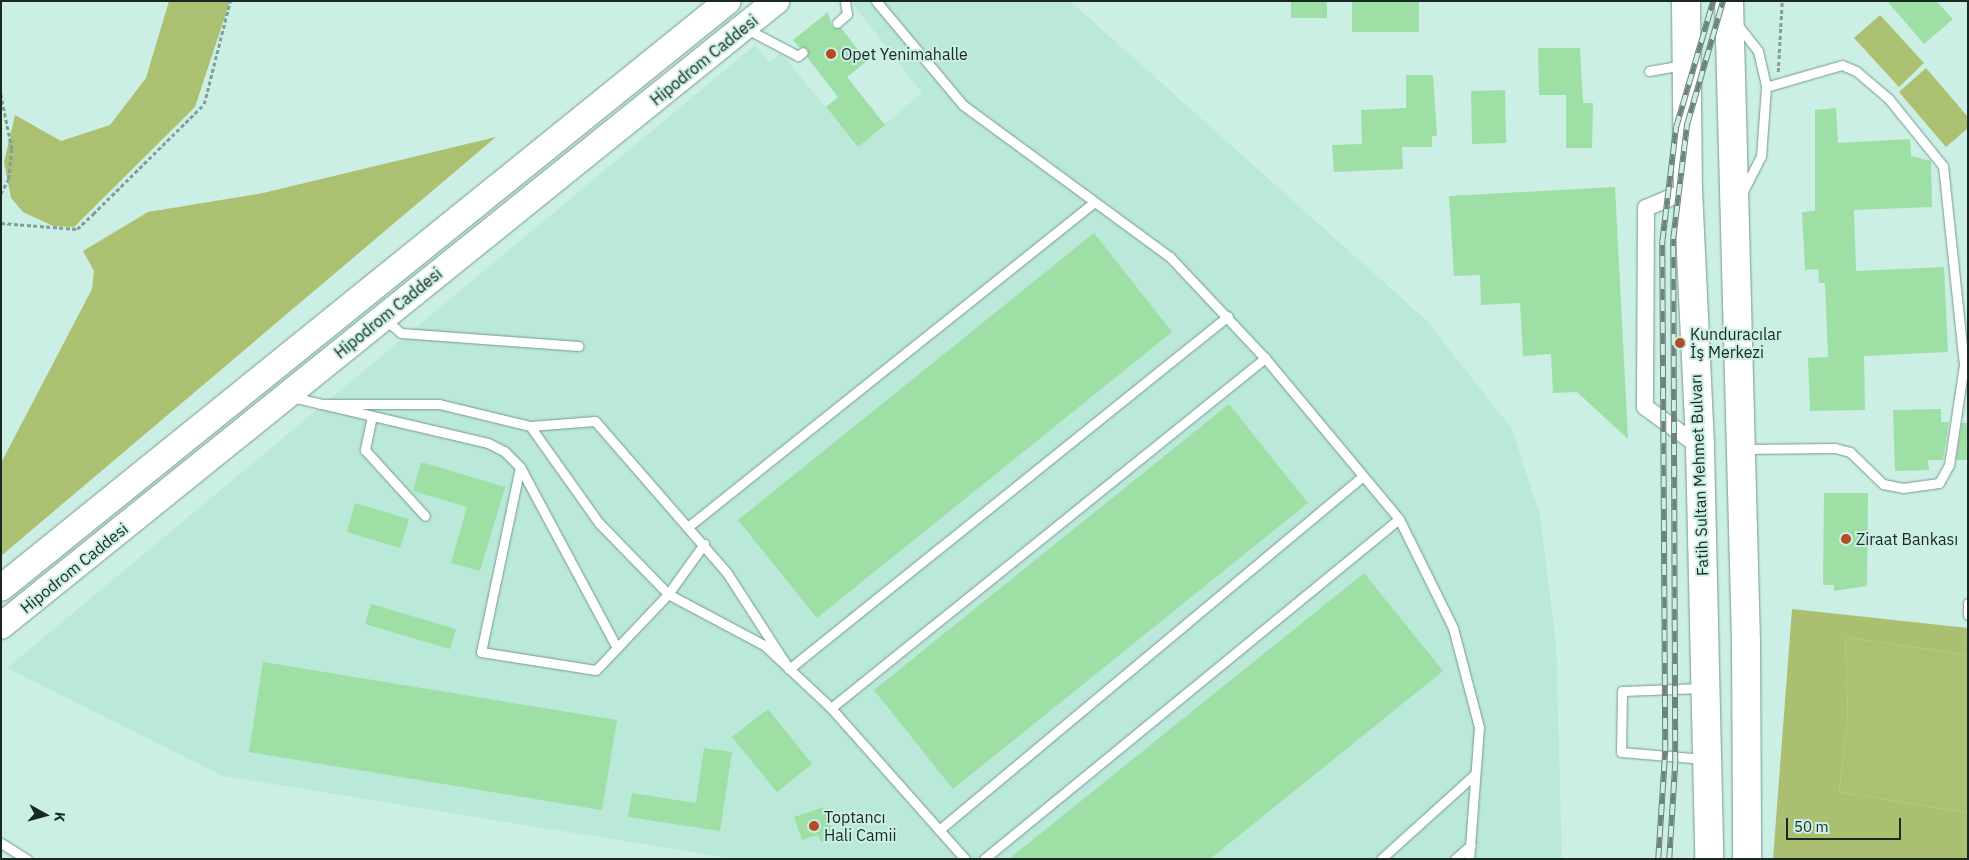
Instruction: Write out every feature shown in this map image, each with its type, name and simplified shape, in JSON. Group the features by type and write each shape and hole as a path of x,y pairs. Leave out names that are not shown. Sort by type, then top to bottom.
{"highway":[{"name":"Fatih Sultan Mehmet Bulvarı","path":"1686,1 1688,190 1700,447 1707,688 1709,859"},
{"path":"1729,8 1740,450 1747,859"}],"main road":[{"name":"Hipodrom Caddesi","path":"1,588 728,1"},
{"name":"Hipodrom Caddesi","path":"1,626 287,396 382,316 745,28 776,1"}],"street":[{"path":"1688,190 1646,208 1645,407 1700,447"}],"lane":[{"path":"837,23 847,14 845,1"},
{"path":"876,1 963,105 1093,203 1170,257 1228,316 1265,358 1399,519 1453,628 1479,727 1471,845 1468,859"},
{"path":"1729,8 1758,51 1766,87 1761,156 1734,207"},
{"path":"745,28 798,56 803,52"},
{"path":"1649,71 1687,64"},
{"path":"1740,450 1835,448 1850,452 1884,484 1903,488 1939,483 1950,465 1964,365 1943,166 1889,99 1856,71 1842,65 1766,87"},
{"path":"689,526 1093,203"},
{"path":"382,316 401,333 579,346"},
{"path":"789,669 1228,316"},
{"path":"831,708 1265,358"},
{"path":"287,396 488,443 520,467 617,648"},
{"path":"320,404 439,404 530,426 595,421 704,544 789,669"},
{"path":"372,416 365,450 425,516"},
{"path":"530,426 600,523 668,594 764,645 831,708 965,859"},
{"path":"520,467 481,652 596,670 668,594 704,544"},
{"path":"939,830 1363,476"},
{"path":"984,859 1399,519"},
{"path":"1968,603 1968,615"},
{"path":"1707,688 1622,691 1621,752 1708,759"},
{"path":"1382,859 1475,774"},
{"path":"1,843 27,859"},
{"path":"1456,859 1471,845"}],"path":[{"path":"1,222 77,229 93,214 204,104 230,1"},
{"path":"1777,84 1782,1"},
{"path":"1,94 12,149 9,179 1,194"}],"shaded area":[{"path":"856,1 1070,1 1426,320 1512,429 1540,516 1556,642 1562,859 735,859 223,776 7,668 755,45 769,62 781,53 858,147 922,93 853,4"}],"green space":[{"path":"169,1 230,1 195,107 74,227 53,226 23,212 11,198 4,162 15,115 61,141 110,125 146,78"},
{"path":"1880,15 1924,63 1899,87 1854,38"},
{"path":"1926,68 1968,117 1968,128 1946,147 1899,92"},
{"path":"496,137 1,556 1,463 92,289 94,271 83,251 148,212 263,193"},
{"path":"1792,609 1968,628 1968,655 1845,637 1848,713 1839,792 1968,813 1968,859 1773,859"},
{"path":"1845,637 1968,655 1968,813 1839,792 1848,713"}],"building":[{"path":"1291,1 1327,1 1327,18 1291,18"},
{"path":"1352,1 1419,1 1419,32 1352,32"},
{"path":"1887,1 1936,1 1953,19 1924,44"},
{"path":"828,12 832,27 841,28 867,61 847,77 885,125 858,147 826,107 838,97 807,57 808,49 799,47 793,40"},
{"path":"1538,48 1580,48 1583,103 1593,103 1592,148 1566,148 1566,95 1539,95"},
{"path":"1406,75 1433,75 1437,136 1432,136 1432,147 1402,147 1403,169 1334,172 1332,145 1362,144 1361,110 1406,108"},
{"path":"1505,90 1506,143 1472,144 1471,91"},
{"path":"1836,108 1838,143 1910,139 1911,156 1931,161 1932,207 1854,210 1856,271 1944,267 1948,352 1864,356 1865,410 1810,411 1808,358 1828,357 1825,283 1819,283 1818,269 1805,270 1802,212 1815,211 1815,110"},
{"path":"1615,187 1628,439 1577,392 1553,393 1551,354 1523,356 1520,303 1481,305 1480,275 1454,276 1449,196"},
{"path":"1094,233 1172,332 817,618 738,520"},
{"path":"1229,404 1308,503 953,789 874,690"},
{"path":"1941,409 1941,422 1949,422 1943,460 1928,460 1929,470 1895,471 1893,410"},
{"path":"1962,423 1968,423 1968,460 1956,460"},
{"path":"421,462 505,487 480,571 451,563 467,507 413,491"},
{"name":"Ziraat Bankası","path":"1824,493 1868,493 1867,586 1834,591 1834,585 1823,585"},
{"path":"355,503 409,519 400,548 347,532"},
{"path":"1364,573 1443,671 1210,859 1009,859"},
{"path":"371,604 456,629 450,649 365,624"},
{"path":"263,662 617,720 602,810 249,752"},
{"path":"768,709 812,764 777,792 732,737"},
{"path":"704,748 732,752 720,831 628,817 632,793 696,803"},
{"name":"Toptancı Hali Camii","path":"824,807 835,837 821,842 818,835 802,840 794,817"}],"railway":[{"path":"1658,859 1665,751 1662,242 1676,127 1713,1"},
{"path":"1669,859 1675,763 1673,239 1687,124 1723,1"}],"place":[{"name":"Opet Yenimahalle","path":"831,54"},
{"name":"Kunduracılar İş Merkezi","path":"1680,343"},
{"name":"Ziraat Bankası","path":"1846,539"},
{"name":"Toptancı Hali Camii","path":"814,826"}]}
